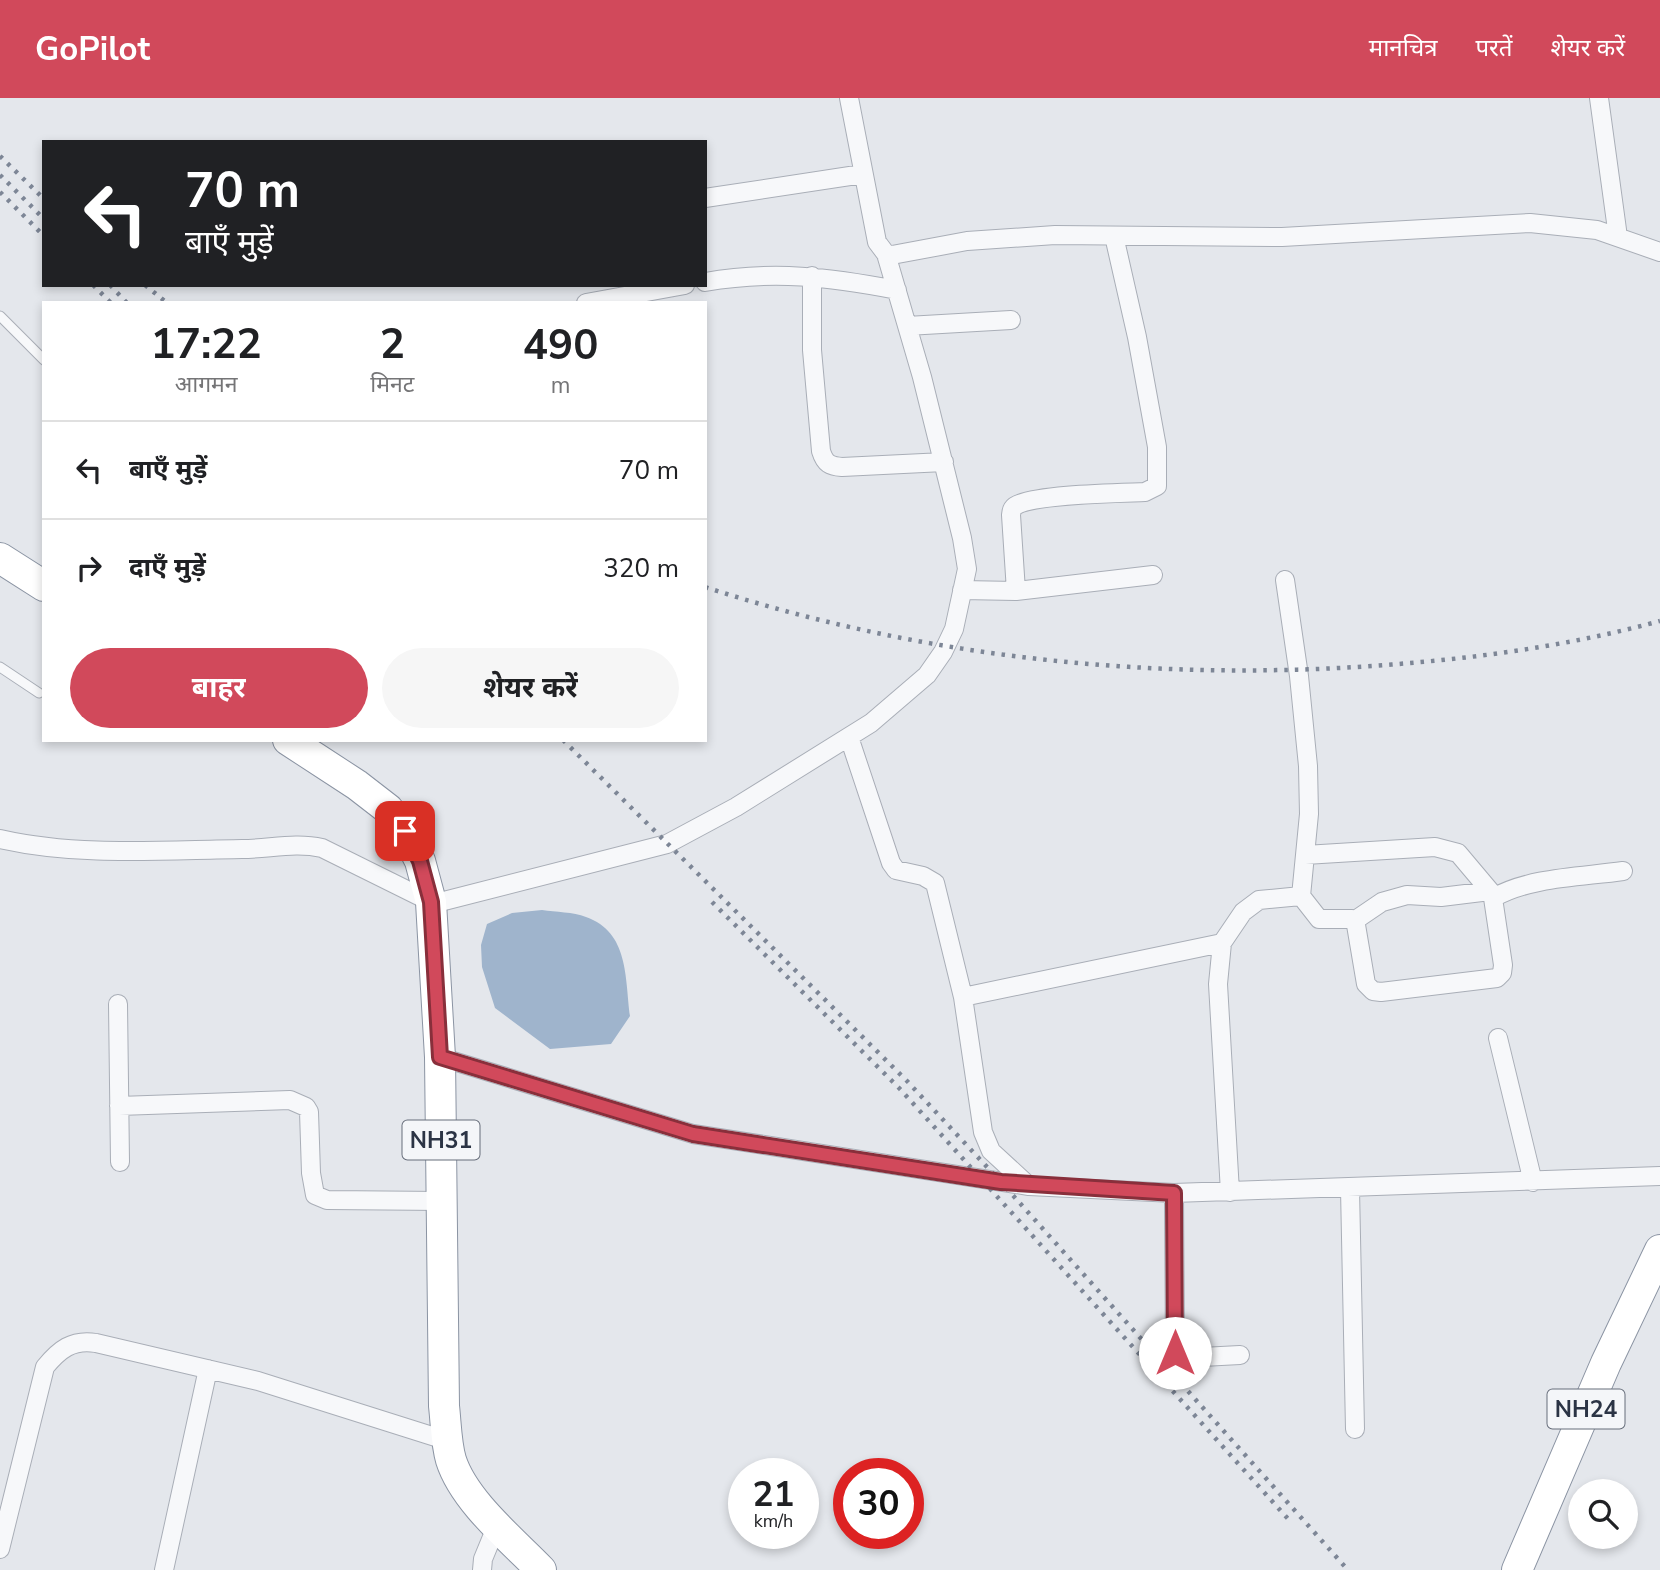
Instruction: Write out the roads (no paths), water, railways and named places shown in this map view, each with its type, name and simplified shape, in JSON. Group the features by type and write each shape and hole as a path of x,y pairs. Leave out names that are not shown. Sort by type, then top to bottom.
{"highway":[{"path":"0,558 42,585"},
{"name":"NH31","path":"291,742 357,785 388,809 405,831 420,861 431,902 440,1057 444,1406 451,1460 471,1495 541,1570"},
{"name":"NH24","path":"1517,1570 1606,1363 1660,1250"}],"street":[{"path":"0,839 25,845 106,851 251,849 307,845 322,848 431,902 659,848 729,811 871,723 927,675 943,652 954,629 967,569 944,463 907,326 886,254 877,242 849,98"},
{"path":"1599,98 1618,237"},
{"path":"707,198 863,174"},
{"path":"886,254 967,241 1055,235 1282,237 1530,223 1598,230 1660,252"},
{"path":"1016,591 1011,515 1012,509 1017,505 1050,498 1145,492 1157,486 1157,447 1137,337 1114,236"},
{"path":"707,282 812,276 897,290"},
{"path":"812,276 812,349 824,460 830,466 842,467 944,463"},
{"path":"597,301 674,287"},
{"path":"907,326 1011,320"},
{"path":"962,590 1016,591 1153,575"},
{"path":"1285,580 1308,766 1309,814 1301,896 1319,919 1354,921"},
{"path":"849,737 891,863 896,870 923,876 935,883 963,997 983,1132 991,1151 1029,1186"},
{"path":"1305,855 1435,847 1458,853 1491,895 1503,965 1502,973 1490,980 1373,991 1366,984 1354,921"},
{"path":"1354,921 1382,902 1407,895 1491,895 1546,881 1623,871"},
{"path":"1230,1192 1218,984 1222,943 1243,912 1259,900 1301,896"},
{"path":"963,997 1222,943"},
{"path":"118,1004 120,1162"},
{"path":"1498,1038 1533,1182"},
{"path":"440,1057 693,1134 1029,1186 1174,1193 1350,1189 1660,1176"},
{"path":"119,1106 290,1100 309,1111 311,1173 315,1195 327,1200 442,1201"},
{"path":"1350,1189 1355,1429"},
{"path":"1174,1193 1176,1356 1183,1358 1240,1355"},
{"path":"0,1549 45,1367 57,1352 84,1341 258,1381 448,1441"},
{"path":"164,1570 208,1369"},
{"path":"482,1570 497,1525"}],"lane":[{"path":"0,316 42,358"},
{"path":"0,667 39,693"}],"water":[{"path":"542,910 586,917 600,924 618,945 625,972 630,1016 611,1044 550,1049 495,1008 482,967 481,945 487,924 512,913"}],"railway":[{"path":"0,156 42,197"},
{"path":"0,175 42,217"},
{"path":"0,192 42,234"},
{"path":"95,287 109,301"},
{"path":"112,287 125,301"},
{"path":"147,287 165,301"},
{"path":"707,588 790,612 877,633 1054,661 1143,668 1321,669 1410,663 1536,648 1660,621"},
{"path":"565,742 907,1081 1001,1182 1348,1570"},
{"path":"712,902 900,1089 1290,1521"}]}
